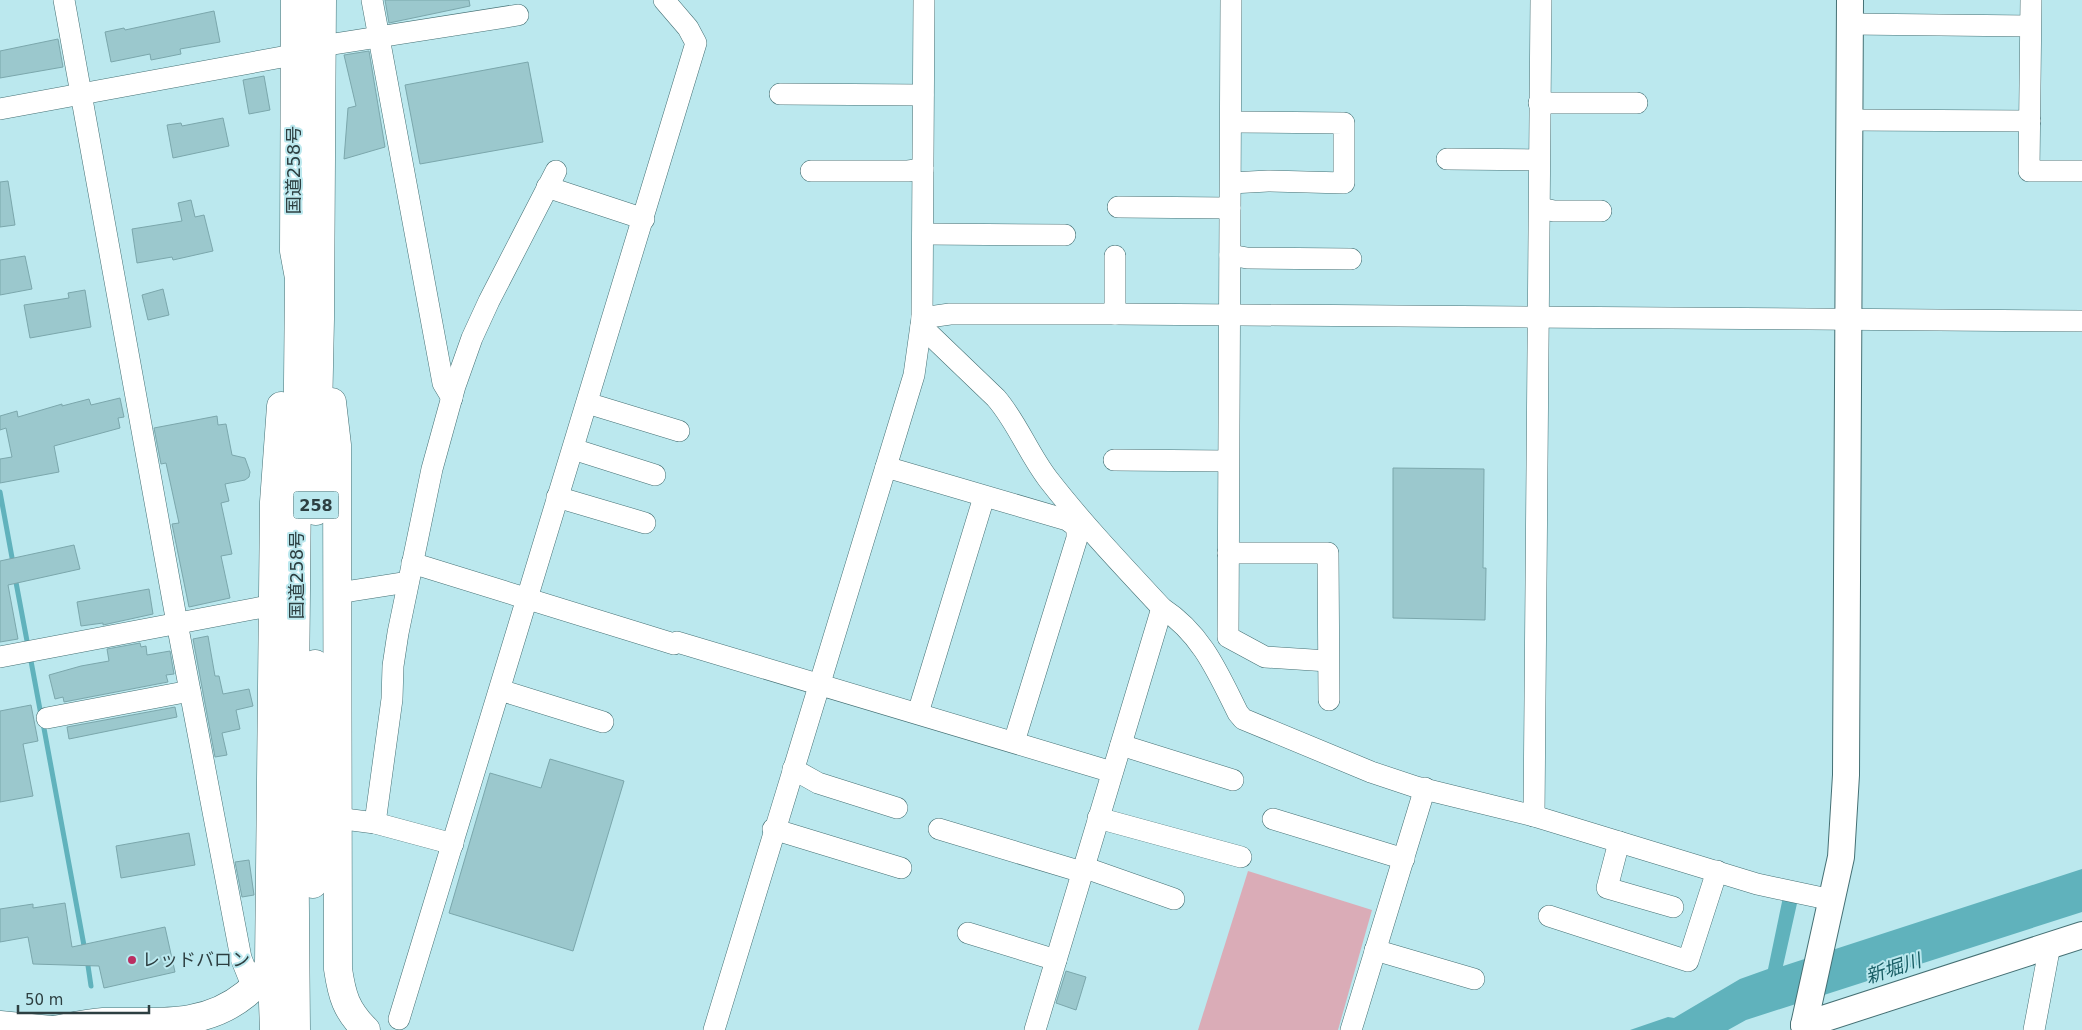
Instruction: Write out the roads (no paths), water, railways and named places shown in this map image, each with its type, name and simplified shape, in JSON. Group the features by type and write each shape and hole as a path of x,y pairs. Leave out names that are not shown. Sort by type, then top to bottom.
{"main road":[{"name":"国道258号","path":"295,0 294,251 299,278 294,797 303,1019"},
{"name":"国道258号","path":"303,1019 320,319 322,0"},
{"name":"258","path":"269,964 279,817 274,605 274,502 289,277 294,251"},
{"name":"258","path":"320,319 337,444 338,593 333,817 338,968 342,992 349,1011 366,1030"},
{"path":"0,1025 46,1030 102,1022 151,1023 193,1020 231,1006 253,988 265,974 269,964"},
{"path":"269,964 272,976 274,1030"}],"street":[{"path":"64,0 177,623 241,958 253,988"},
{"path":"372,0 444,383 452,398"},
{"path":"399,1019 696,43 688,28 664,0"},
{"path":"714,1030 792,769 821,685 914,375 922,322 924,0"},
{"path":"1228,637 1228,316 1231,183 1231,0"},
{"path":"1534,816 1540,318 1539,103 1541,0"},
{"path":"2030,0 2029,172 2082,171"},
{"path":"1800,1028 1822,946 1841,857 1846,775 1850,12 2030,26"},
{"path":"321,46 518,15"},
{"path":"0,109 294,55"},
{"path":"780,94 924,95"},
{"path":"1539,103 1637,104"},
{"path":"1848,120 2030,121"},
{"path":"1231,122 1344,123 1344,183 1231,183"},
{"path":"1446,159 1540,160"},
{"path":"811,171 908,171 923,169"},
{"path":"375,823 392,699 393,666 410,573 432,470 461,365 475,331 552,179 644,218"},
{"path":"1118,207 1230,208"},
{"path":"1540,208 1554,211 1601,211"},
{"path":"923,234 1065,235"},
{"path":"1230,255 1247,258 1352,259"},
{"path":"1115,256 1115,314"},
{"path":"922,322 950,314 1848,318 2082,321"},
{"path":"922,322 1006,409 1033,457 1079,524 1162,608 1175,616 1207,653 1215,664 1238,714 1243,719 1372,772 1534,816 1765,886 1832,900"},
{"path":"586,403 679,431"},
{"path":"573,449 655,475"},
{"path":"1114,460 1228,460"},
{"path":"886,467 1079,524"},
{"path":"557,497 645,523"},
{"path":"918,713 984,497"},
{"path":"1014,742 1077,538 1079,524"},
{"path":"1228,553 1328,553 1329,700"},
{"path":"338,593 410,573 527,598 674,644 677,642 1112,772"},
{"path":"0,657 274,605"},
{"path":"1035,1030 1162,608"},
{"path":"1207,653 1228,637"},
{"path":"1228,637 1265,657 1328,661"},
{"path":"500,690 603,722"},
{"path":"47,718 190,691"},
{"path":"1120,745 1233,780"},
{"path":"792,769 818,783 897,808"},
{"path":"1351,1030 1426,788"},
{"path":"333,817 375,823 453,844"},
{"path":"1098,818 1241,856"},
{"path":"1273,820 1404,859"},
{"path":"774,829 901,868"},
{"path":"939,829 1082,870 1174,899"},
{"path":"1619,842 1607,888 1673,907"},
{"path":"1549,916 1688,961 1717,872"},
{"path":"968,933 1056,960"},
{"path":"1800,1028 2082,935"},
{"path":"2034,1030 2050,945"},
{"path":"1375,950 1474,980"}],"water":[{"name":"新堀川","path":"2082,869 2082,912 1746,1020 1728,1030 1630,1030 1668,1017 1674,1018 1740,979 1768,969 1783,897 1798,899 1783,966"}],"waterway":[{"path":"0,492 13,563"},
{"path":"15,577 27,641"},
{"path":"31,661 41,715"},
{"path":"43,723 85,951"},
{"path":"87,959 91,986"}],"place":[{"name":"レッドバロン","path":"132,960"}]}
